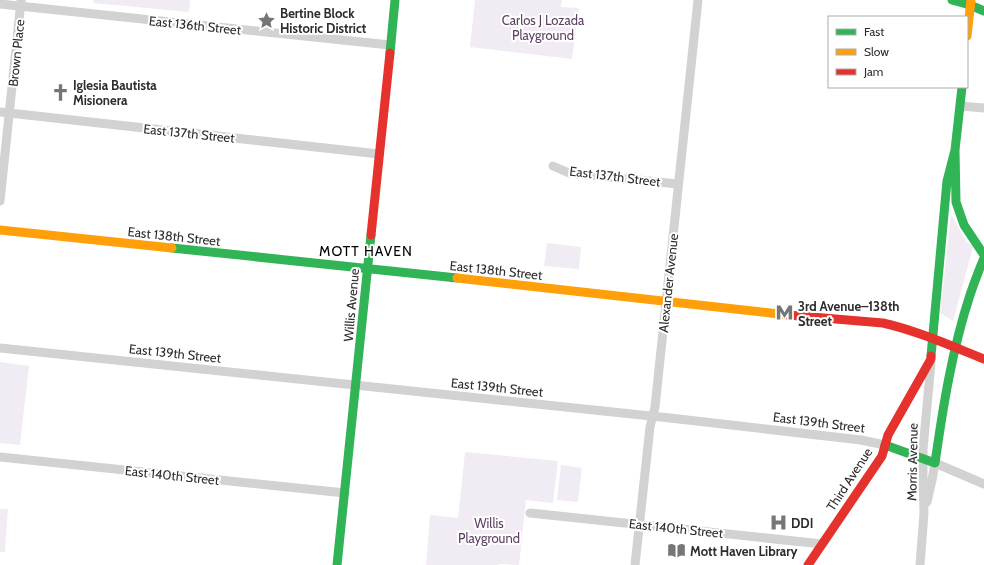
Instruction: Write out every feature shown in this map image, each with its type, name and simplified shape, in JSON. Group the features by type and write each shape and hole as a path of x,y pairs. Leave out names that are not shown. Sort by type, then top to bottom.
{"main road":[{"name":"Willis Avenue","path":"337,565 395,0"},
{"path":"952,0 970,3 984,11"},
{"path":"968,25 970,3"},
{"path":"962,88 955,150 956,202 964,225 984,255"},
{"name":"Third Avenue","path":"808,565 882,456 888,435 931,359 947,181 955,150"},
{"name":"East 138th Street","path":"0,230 795,316 883,323 902,327 984,359"},
{"path":"955,348 968,300 984,258"},
{"name":"Morris Avenue","path":"935,463 949,374 955,348"},
{"name":"East 139th Street","path":"885,445 935,463"}],"street":[{"name":"Alexander Avenue","path":"635,565 650,427 655,408 698,0"},
{"name":"East 136th Street","path":"0,4 21,3 390,45"},
{"name":"Brown Place","path":"0,201 5,113 21,3"},
{"path":"960,106 984,108"},
{"name":"East 137th Street","path":"5,113 379,154"},
{"name":"East 137th Street","path":"553,166 569,173 678,184"},
{"name":"East 139th Street","path":"0,348 653,417 861,440 885,445"},
{"name":"Morris Avenue","path":"920,565 924,513 923,459 931,359"},
{"name":"East 140th Street","path":"0,457 345,493"},
{"path":"924,513 935,463"},
{"name":"East 139th Street","path":"935,463 984,484"},
{"name":"East 140th Street","path":"530,513 822,544"}],"green space":[{"path":"94,0 190,0 189,12 93,3"},
{"name":"Carlos J Lozada Playground","path":"475,0 562,0 561,7 579,8 572,59 470,47"},
{"path":"951,214 966,241 973,247 953,321 940,313"},
{"path":"547,243 581,247 579,269 544,266"},
{"path":"0,362 29,366 20,445 0,443"},
{"name":"Willis Playground","path":"465,452 558,461 553,503 526,500 519,565 426,565 430,515 458,518"},
{"path":"561,465 582,468 578,502 557,500"},
{"path":"0,509 8,509 5,552 0,552"}],"traffic: fast":[{"path":"390,53 395,0"},
{"path":"952,0 984,11"},
{"path":"962,88 955,150 956,202 964,225 984,255"},
{"path":"931,356 947,181 955,150"},
{"path":"337,565 371,235"},
{"path":"172,248 457,278"},
{"path":"885,445 935,463 945,400 958,337 970,295 984,258"}],"traffic: slow":[{"path":"968,27 971,0"},
{"path":"0,230 172,248"},
{"path":"457,278 788,315"}],"traffic: jam":[{"path":"371,235 390,53"},
{"path":"788,315 883,323 922,334 984,359"},
{"path":"808,565 882,456 888,435 931,359 931,356"}],"place":[{"name":"Bertine Block Historic District","path":"267,20"},
{"name":"Iglesia Bautista Misionera","path":"60,92"},
{"name":"3rd Avenue–138th Street","path":"785,313"},
{"name":"DDI","path":"778,523"},
{"name":"Mott Haven Library","path":"677,551"}],"district":[{"name":"MOTT HAVEN","path":"366,251"}]}
